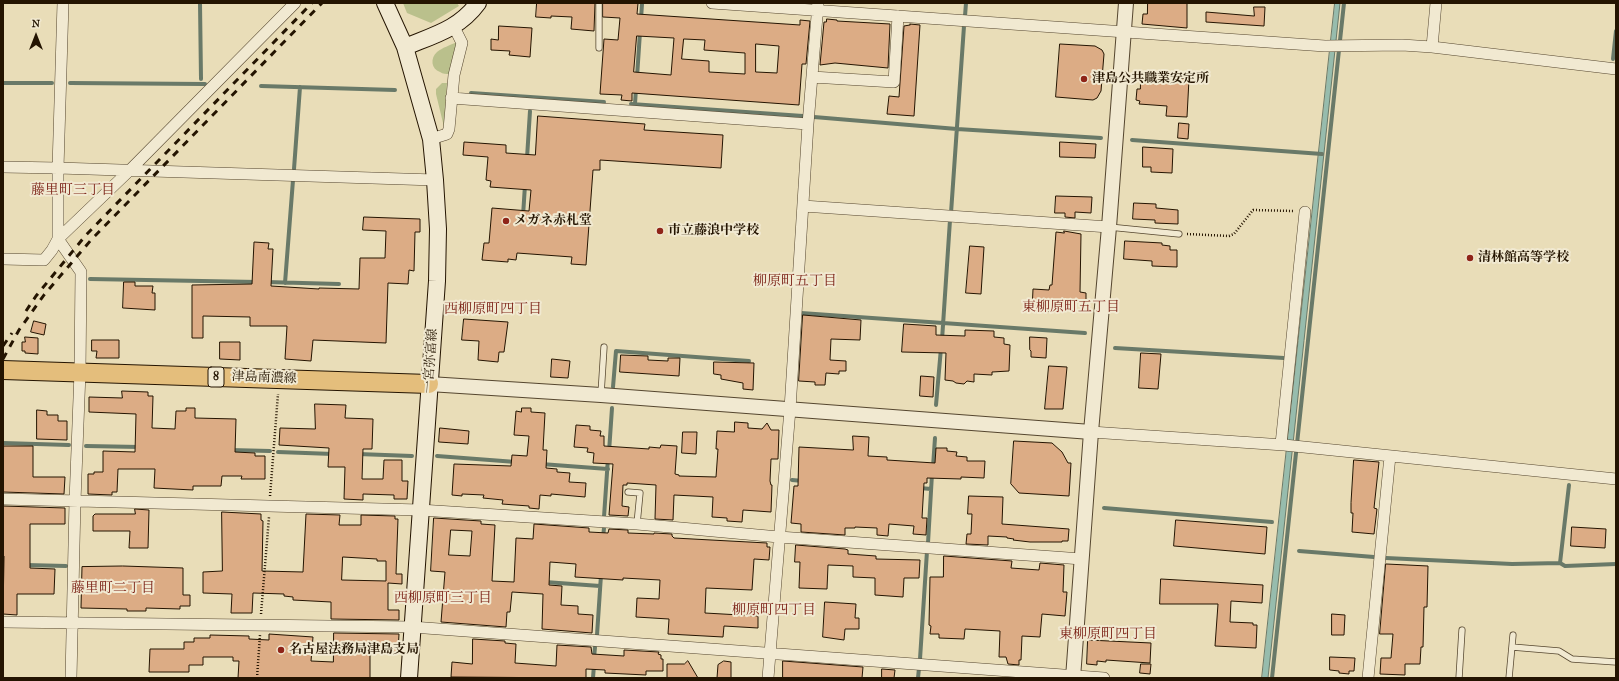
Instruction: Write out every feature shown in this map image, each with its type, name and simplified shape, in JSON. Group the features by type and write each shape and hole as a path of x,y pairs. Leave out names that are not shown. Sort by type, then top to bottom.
{"main road":[{"name":"一宮弥富線","path":"385,3 405,47 431,139 438,230 437,281 409,678"},
{"path":"405,47 454,27 470,14 478,3"},
{"name":"津島南濃線","path":"3,370 429,384"}],"street":[{"path":"62,3 58,168 58,239 81,272 80,372 75,501 71,678"},
{"path":"3,258 44,260 58,239 130,170 295,3"},
{"path":"712,3 818,7 898,16 1325,46 1402,45 1432,47 1616,69"},
{"path":"1073,677 1091,432 1109,227 1126,3"},
{"path":"1432,47 1436,3"},
{"path":"768,678 790,409 808,124 818,7"},
{"path":"812,77 894,82 898,16"},
{"path":"431,139 447,134 449,129 454,75 462,43 454,27"},
{"path":"451,98 808,124"},
{"path":"3,167 435,180"},
{"path":"803,206 1109,227"},
{"path":"1283,444 1305,212"},
{"path":"429,384 601,395 1091,432 1283,444 1616,479"},
{"path":"1368,678 1390,456"},
{"path":"3,499 420,510 637,524 779,537 1082,559"},
{"path":"3,622 412,627 1073,677 1104,678"}],"lane":[{"path":"599,3 599,48"},
{"path":"1109,227 1179,234"},
{"path":"601,395 604,347"},
{"path":"628,492 640,493 637,524"},
{"path":"1459,678 1462,630"},
{"path":"1509,678 1513,635"},
{"path":"1512,648 1560,651 1572,659 1616,662"}],"path":[{"path":"1179,234 1229,236 1237,232 1250,213 1257,209 1305,212"},
{"path":"257,678 279,379"}],"green space":[{"path":"403,3 457,3 459,6 431,23 407,13"},
{"path":"457,42 449,74 443,74 437,71 432,63 435,54 441,49"},
{"path":"442,83 447,83 444,127 436,94 436,89"}],"shaded area":[{"path":"1335,3 1340,3 1268,678 1262,678"}],"building":[{"path":"537,3 595,3 594,31 571,29 572,17 536,17"},
{"path":"603,3 638,3 637,14 800,25 800,20 810,21 806,64 802,64 799,105 632,93 632,101 621,100 622,95 600,94 604,39 618,40 620,18 603,17","holes":["637,36 674,38 671,75 634,72","684,39 705,40 704,50 745,53 745,74 709,72 709,61 682,59","756,44 779,46 777,73 756,72"]},
{"path":"1148,3 1187,3 1187,28 1142,24 1143,14 1147,14"},
{"path":"1254,7 1265,7 1264,26 1206,22 1206,12 1254,16"},
{"path":"827,19 837,21 890,24 888,68 835,63 820,65 824,22 826,22"},
{"path":"910,24 920,25 914,116 887,114 889,96 899,97 904,26"},
{"path":"499,26 532,28 530,57 509,55 510,51 491,50 491,39 498,40"},
{"path":"1060,44 1095,46 1102,50 1104,54 1101,91 1097,98 1093,100 1056,97"},
{"path":"1141,75 1189,79 1187,117 1166,116 1167,106 1139,104 1140,101 1136,100 1137,89 1140,89"},
{"path":"538,116 645,124 644,130 723,135 721,168 600,160 600,170 593,170 586,265 571,264 572,257 517,253 516,260 508,259 508,262 482,260 484,243 489,243 492,208 529,211 531,190 490,187 491,181 486,180 488,157 463,155 464,142 506,145 506,153 535,155"},
{"path":"1179,123 1189,124 1188,139 1178,138"},
{"path":"1060,142 1096,144 1095,158 1060,157"},
{"path":"1143,147 1173,149 1172,173 1151,172 1151,167 1143,167"},
{"path":"1056,196 1092,197 1091,213 1075,212 1075,218 1065,217 1065,213 1055,213"},
{"path":"1134,203 1156,204 1156,208 1178,210 1178,224 1155,223 1155,220 1133,219"},
{"path":"364,217 420,219 420,232 415,232 414,271 409,270 408,284 388,283 386,343 313,340 311,361 285,359 287,326 250,326 250,317 203,316 203,338 192,338 192,285 252,284 254,242 269,243 268,249 273,249 271,286 319,289 359,289 360,258 385,258 386,231 363,230"},
{"path":"1064,231 1081,234 1080,292 1086,293 1086,302 1063,301 1063,306 1059,306 1059,312 1032,311 1033,289 1049,290 1050,285 1052,285 1056,232 1064,233"},
{"path":"1125,241 1162,243 1162,245 1170,246 1170,250 1177,250 1177,267 1152,266 1152,261 1124,259"},
{"path":"970,246 984,247 981,294 966,293"},
{"path":"124,282 135,282 135,286 153,286 152,293 155,293 155,310 123,308"},
{"path":"803,315 861,320 860,340 831,339 830,360 846,361 846,371 839,371 839,374 826,373 825,385 815,385 815,382 799,381"},
{"path":"464,319 508,322 504,352 499,352 498,362 478,360 479,341 462,340"},
{"path":"34,321 46,324 44,335 31,332"},
{"path":"904,324 936,326 936,335 965,336 965,330 994,331 994,337 1004,338 1004,344 1010,345 1009,371 992,372 992,375 974,374 974,382 967,381 964,384 945,380 946,353 902,352"},
{"path":"25,337 38,338 38,354 25,353 25,351 22,351 22,342 25,342"},
{"path":"1030,337 1047,338 1046,358 1031,357"},
{"path":"92,340 119,340 119,358 96,358 97,351 92,351"},
{"path":"220,342 240,342 240,360 220,359"},
{"path":"1141,353 1161,354 1158,389 1139,388"},
{"path":"621,355 648,356 648,360 668,361 668,358 680,358 679,376 620,372"},
{"path":"552,359 570,361 568,378 551,377"},
{"path":"714,362 754,363 753,390 743,389 743,383 721,379 721,375 714,374"},
{"path":"1049,366 1067,367 1063,409 1045,409"},
{"path":"921,376 934,377 933,397 920,396"},
{"path":"122,391 148,392 148,396 153,396 152,428 175,429 176,411 186,411 186,408 195,408 195,418 236,419 235,452 255,453 255,456 265,456 265,479 241,479 242,476 222,476 221,486 193,486 193,490 154,488 155,469 118,469 117,492 112,492 112,495 88,494 88,474 103,472 103,451 135,452 136,414 89,412 89,397 122,398"},
{"path":"315,404 346,405 345,418 373,419 372,449 363,449 362,479 383,479 384,460 402,460 402,481 408,481 407,499 394,499 394,495 363,494 363,500 344,499 345,467 328,467 329,448 279,445 280,428 315,429"},
{"path":"522,408 531,408 531,412 545,413 543,450 547,450 546,468 557,469 557,472 570,473 569,482 586,483 585,497 551,494 551,496 540,495 539,509 529,508 529,506 502,504 503,500 483,498 484,495 452,495 454,464 511,466 512,455 527,456 529,436 514,435 516,411 521,412"},
{"path":"37,410 47,411 47,415 58,415 58,421 67,421 67,440 37,439"},
{"path":"735,422 748,423 748,428 762,429 767,423 771,430 779,430 778,459 771,459 771,512 743,510 742,522 727,521 727,518 712,517 713,497 674,495 673,520 655,519 656,485 627,483 627,485 623,485 622,506 629,507 628,516 609,515 613,464 593,463 594,453 587,452 588,448 574,447 576,425 590,426 590,430 601,431 600,436 604,436 604,446 649,449 649,447 660,448 661,445 677,446 675,474 679,476 716,477 718,449 716,449 717,431 734,432"},
{"path":"440,428 469,431 468,444 439,442"},
{"path":"683,432 697,432 696,454 682,453"},
{"path":"853,436 869,437 868,456 887,457 887,460 935,463 936,448 947,448 947,451 957,452 956,456 967,457 967,461 985,461 984,478 927,478 927,483 924,483 922,518 927,518 926,535 913,534 914,526 889,524 888,536 877,535 877,528 845,528 845,535 801,532 801,524 791,523 794,486 798,486 799,447 853,450"},
{"path":"1014,441 1052,443 1062,452 1068,463 1071,463 1069,496 1019,493 1011,484"},
{"path":"4,446 33,446 33,477 65,477 64,494 3,492"},
{"path":"1354,460 1379,462 1374,508 1377,509 1374,534 1352,532 1353,513 1351,513 1351,503"},
{"path":"969,496 1003,497 1002,524 1069,529 1068,541 1030,542 1013,540 1014,539 1007,537 988,536 988,545 966,544 967,534 971,534 972,514 968,514"},
{"path":"3,506 65,508 65,524 30,524 30,568 55,569 54,594 17,594 17,615 3,614"},
{"path":"135,509 149,510 148,548 129,548 130,531 93,531 93,516 95,514 135,514"},
{"path":"222,512 261,514 261,520 263,521 262,571 303,572 306,514 340,515 339,525 361,525 361,515 395,516 395,519 398,519 396,574 402,574 402,584 388,583 388,610 399,610 399,620 331,619 331,602 293,600 293,597 284,596 284,594 253,593 252,613 231,613 232,594 203,593 203,572 222,571","holes":["343,557 377,559 377,561 386,561 386,581 342,580"]},
{"path":"434,518 481,521 481,524 495,525 492,581 514,582 516,538 533,539 534,524 589,528 589,532 608,533 609,529 628,530 628,533 672,534 674,538 767,543 767,547 770,547 769,560 754,559 752,590 706,588 705,613 758,616 758,628 724,626 723,637 668,634 669,619 636,617 637,598 659,599 660,580 623,578 623,580 575,577 576,564 550,562 549,585 562,586 561,605 578,606 578,614 593,615 592,633 542,629 543,594 512,592 510,612 507,612 506,627 441,622 445,572 431,571","holes":["451,530 472,531 470,556 449,555"]},
{"path":"1176,520 1267,527 1265,554 1174,546"},
{"path":"1572,527 1606,529 1605,548 1571,546"},
{"path":"796,545 845,549 848,550 848,554 876,556 876,559 920,560 919,578 904,578 903,597 875,595 875,578 853,577 853,566 828,565 827,589 799,588 800,562 795,562"},
{"path":"944,556 1012,561 1011,568 1039,570 1040,563 1064,565 1063,592 1067,592 1065,616 1042,614 1040,637 1022,636 1021,660 1019,660 1019,665 1008,664 1006,657 999,657 1000,631 965,629 964,639 939,638 939,634 930,634 930,577 943,577"},
{"path":"1386,564 1428,566 1427,607 1424,607 1423,647 1421,647 1420,664 1405,664 1405,675 1380,674 1381,658 1391,658 1393,634 1380,634"},
{"path":"123,566 183,568 183,595 190,595 190,606 180,606 180,609 146,608 146,611 81,608 82,567"},
{"path":"1161,579 1263,585 1262,603 1231,601 1230,622 1253,623 1253,625 1257,625 1256,648 1215,646 1218,604 1160,604"},
{"path":"825,602 856,604 855,618 859,618 859,629 845,629 844,640 823,637"},
{"path":"1332,614 1345,615 1344,635 1332,635"},
{"path":"334,633 399,634 398,652 370,652 370,678 238,678 239,661 233,661 233,657 203,657 203,665 189,665 189,672 149,672 150,649 184,649 184,642 194,642 194,638 210,638 210,635 249,636 249,639 269,640 269,634 313,637 311,661 333,662"},
{"path":"473,639 505,641 505,643 516,644 515,663 556,666 557,645 591,647 592,654 624,656 624,650 659,652 658,654 661,655 661,659 663,659 663,671 646,671 646,675 605,673 605,670 586,669 586,678 451,677 452,662 472,664"},
{"path":"1088,640 1151,643 1150,663 1106,660 1106,662 1097,661 1097,665 1087,664"},
{"path":"1330,657 1355,658 1354,671 1349,671 1349,674 1330,670"},
{"path":"688,661 698,678 667,678 667,664 684,664"},
{"path":"724,661 731,662 731,678 717,678 718,665"},
{"path":"783,661 863,667 862,678 783,678"},
{"path":"1141,664 1151,664 1150,674 1140,673"},
{"path":"882,669 895,670 894,678 882,678"}],"waterway":[{"path":"200,3 201,79"},
{"path":"965,16 966,3"},
{"path":"1272,678 1344,3"},
{"path":"641,19 642,4"},
{"path":"951,213 964,26"},
{"path":"1613,59 1616,31"},
{"path":"637,77 640,32"},
{"path":"3,83 52,83"},
{"path":"70,83 205,84"},
{"path":"261,86 395,90"},
{"path":"294,169 300,87"},
{"path":"635,104 636,88"},
{"path":"471,93 604,102"},
{"path":"631,104 803,116"},
{"path":"527,158 530,111"},
{"path":"814,117 957,129 1101,138"},
{"path":"1132,140 1322,154"},
{"path":"285,283 293,180"},
{"path":"523,216 525,185"},
{"path":"942,340 950,220"},
{"path":"90,279 258,282"},
{"path":"266,282 339,284"},
{"path":"801,313 1085,333"},
{"path":"936,405 941,348"},
{"path":"1115,348 1284,358"},
{"path":"613,387 616,351 749,361"},
{"path":"609,452 612,408"},
{"path":"933,467 935,438"},
{"path":"3,443 69,445"},
{"path":"86,446 140,447"},
{"path":"230,450 270,451"},
{"path":"278,452 333,454"},
{"path":"358,454 412,456"},
{"path":"437,456 516,462"},
{"path":"604,517 608,458"},
{"path":"541,464 608,469"},
{"path":"928,543 932,474"},
{"path":"792,480 803,481"},
{"path":"1386,558 1512,564 1560,563 1569,485"},
{"path":"920,488 931,489"},
{"path":"1104,508 1272,522"},
{"path":"603,538 604,528"},
{"path":"920,659 927,551"},
{"path":"1299,551 1374,557"},
{"path":"1560,563 1565,566 1616,564"},
{"path":"26,565 66,566"},
{"path":"597,635 601,575"},
{"path":"545,582 600,586"},
{"path":"594,658 595,647"},
{"path":"593,678 594,665"},
{"path":"918,678 919,668"}],"railway":[{"path":"26,311 36,296 86,235 312,3"},
{"path":"3,359 19,330 44,295 91,240 322,3"},
{"path":"3,346 12,333"}],"place":[{"name":"津島公共職業安定所","path":"1084,79"},
{"name":"メガネ赤札堂","path":"506,221"},
{"name":"市立藤浪中学校","path":"660,231"},
{"name":"清林館高等学校","path":"1470,258"},
{"name":"名古屋法務局津島支局","path":"281,650"}],"district":[{"name":"藤里町三丁目","path":"73,191"},
{"name":"柳原町五丁目","path":"795,282"},
{"name":"東柳原町五丁目","path":"1071,308"},
{"name":"西柳原町四丁目","path":"493,310"},
{"name":"藤里町二丁目","path":"113,589"},
{"name":"西柳原町三丁目","path":"443,599"},
{"name":"柳原町四丁目","path":"774,611"},
{"name":"東柳原町四丁目","path":"1108,635"}]}
